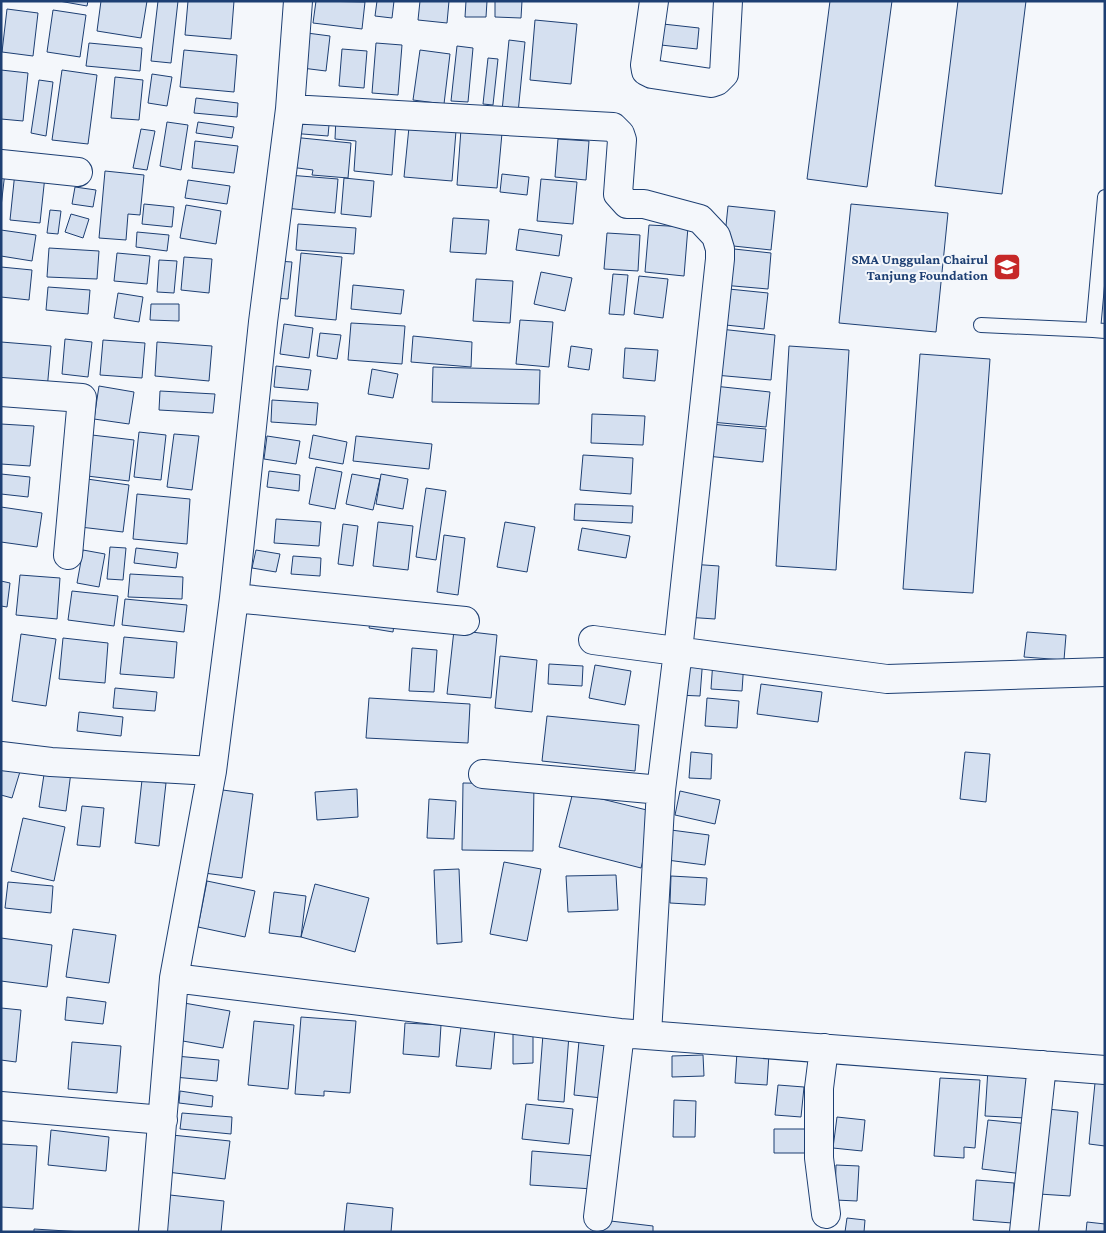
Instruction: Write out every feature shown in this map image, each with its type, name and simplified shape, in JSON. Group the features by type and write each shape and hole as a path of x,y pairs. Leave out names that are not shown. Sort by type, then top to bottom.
{"street":[{"path":"153,1232 174,978 212,771 234,598 263,322 290,109 298,1"},
{"path":"654,1 645,65 646,71 652,74 711,83 718,81 724,74 728,1"},
{"path":"290,109 614,127 622,140 618,194 622,200 627,204 644,204 700,219 716,236 720,249 720,259 678,652 661,790 647,1034"},
{"path":"1,164 78,172"},
{"path":"1,392 82,398 68,555"},
{"path":"234,598 465,621"},
{"path":"593,640 887,679 1105,672"},
{"path":"1,756 51,762 212,771"},
{"path":"483,774 661,790"},
{"path":"174,978 620,1032 1105,1070"},
{"path":"598,1217 620,1032"},
{"path":"824,1048 819,1088 819,1158 826,1214"},
{"path":"1024,1232 1042,1065"},
{"path":"1,1106 163,1120"}],"lane":[{"path":"981,325 1099,331 1105,197"}],"building":[{"path":"59,1 88,1 87,6"},
{"path":"101,1 147,1 141,38 97,31"},
{"path":"158,1 178,1 171,63 151,61"},
{"path":"188,1 234,1 231,39 185,35"},
{"path":"316,1 365,2 362,29 313,23"},
{"path":"377,1 394,1 392,18 375,16"},
{"path":"420,1 449,1 447,23 418,20"},
{"path":"466,1 487,1 486,17 465,17"},
{"path":"495,1 522,1 521,18 495,17"},
{"path":"830,1 892,1 867,187 807,179"},
{"path":"958,1 1026,1 1002,194 935,186"},
{"path":"7,9 38,13 33,56 2,52"},
{"path":"53,10 86,15 80,57 47,52"},
{"path":"535,20 577,24 571,84 530,80"},
{"path":"654,23 699,28 697,49 652,44"},
{"path":"307,33 330,36 326,71 302,68"},
{"path":"509,40 525,42 518,113 502,111"},
{"path":"89,43 142,48 140,71 86,66"},
{"path":"376,43 402,45 398,95 372,93"},
{"path":"457,46 473,48 468,102 451,101"},
{"path":"342,49 367,51 364,88 339,86"},
{"path":"184,50 237,55 234,92 180,87"},
{"path":"420,50 450,54 444,104 413,100"},
{"path":"488,58 498,59 493,105 483,104"},
{"path":"1,70 28,73 23,121 1,119"},
{"path":"62,70 97,75 88,144 52,140"},
{"path":"152,74 172,77 167,106 148,103"},
{"path":"115,77 143,80 139,120 111,118"},
{"path":"39,80 53,82 46,136 31,133"},
{"path":"196,98 238,103 237,117 194,113"},
{"path":"292,111 330,114 328,136 290,133"},
{"path":"336,117 396,122 392,175 354,171 356,141 335,139"},
{"path":"167,122 188,125 181,170 160,166"},
{"path":"198,122 234,127 232,138 196,133"},
{"path":"409,127 456,131 452,181 404,177"},
{"path":"141,129 155,131 147,170 133,168"},
{"path":"461,129 502,133 497,188 457,185"},
{"path":"292,137 351,143 348,178 312,175 313,170 290,167"},
{"path":"558,139 589,141 586,180 555,177"},
{"path":"195,141 238,146 234,173 192,168"},
{"path":"105,171 144,175 140,215 128,214 126,240 99,238"},
{"path":"1,172 5,172 1,207"},
{"path":"15,172 45,176 40,223 10,220"},
{"path":"502,174 529,177 527,195 500,192"},
{"path":"288,175 338,179 335,213 285,208"},
{"path":"344,178 374,181 371,217 341,214"},
{"path":"541,179 577,182 573,224 537,221"},
{"path":"188,180 230,186 227,204 185,198"},
{"path":"75,187 96,190 93,207 72,204"},
{"path":"144,204 174,207 172,227 142,224"},
{"path":"851,204 948,213 936,332 839,323"},
{"path":"186,205 221,211 216,244 180,238"},
{"path":"728,206 775,211 771,250 724,245"},
{"path":"50,210 61,211 58,234 47,233"},
{"path":"71,214 89,219 83,238 65,232"},
{"path":"453,218 489,220 486,254 450,252"},
{"path":"298,224 356,228 354,254 296,250"},
{"path":"649,225 688,227 684,276 645,272"},
{"path":"519,229 562,235 559,256 516,250"},
{"path":"1,230 36,235 32,261 1,256"},
{"path":"137,232 169,235 167,251 136,247"},
{"path":"607,233 640,235 638,271 604,269"},
{"path":"49,248 99,251 97,279 47,277"},
{"path":"725,248 771,253 768,289 722,285"},
{"path":"117,253 150,256 147,284 114,281"},
{"path":"301,253 342,257 336,320 295,316"},
{"path":"184,257 212,259 209,293 181,290"},
{"path":"159,260 177,261 174,293 157,292"},
{"path":"277,261 292,262 288,299 274,298"},
{"path":"1,267 32,270 29,300 1,297"},
{"path":"541,272 572,278 565,311 534,304"},
{"path":"613,274 628,275 624,315 609,314"},
{"path":"639,276 668,279 663,318 634,314"},
{"path":"476,279 513,281 510,323 473,321"},
{"path":"353,285 404,290 401,314 351,309"},
{"path":"48,287 90,290 88,314 46,310"},
{"path":"719,288 768,293 764,329 716,324"},
{"path":"118,293 143,297 139,322 114,318"},
{"path":"151,304 179,304 179,321 150,320"},
{"path":"520,320 553,322 549,367 516,364"},
{"path":"351,323 405,326 402,364 348,360"},
{"path":"284,324 313,328 309,358 280,354"},
{"path":"720,329 775,335 771,380 715,375"},
{"path":"320,333 341,335 337,359 317,356"},
{"path":"413,336 472,342 471,367 411,362"},
{"path":"65,339 92,342 88,377 62,374"},
{"path":"103,340 145,343 142,378 100,375"},
{"path":"1,342 51,346 47,390 1,386"},
{"path":"157,342 212,346 209,381 155,376"},
{"path":"571,346 592,349 589,370 568,367"},
{"path":"789,346 849,350 836,570 776,566"},
{"path":"625,348 658,350 655,381 623,378"},
{"path":"920,354 990,359 973,593 903,589"},
{"path":"276,366 311,370 308,390 274,387"},
{"path":"433,367 540,370 539,404 432,402"},
{"path":"372,369 398,374 393,398 368,394"},
{"path":"99,386 134,392 129,424 94,419"},
{"path":"714,386 770,392 766,427 711,422"},
{"path":"160,391 215,394 213,413 159,410"},
{"path":"272,400 318,403 316,425 271,422"},
{"path":"592,414 645,416 643,445 591,443"},
{"path":"1,424 34,426 30,466 1,464"},
{"path":"710,424 766,429 763,462 707,456"},
{"path":"139,432 166,435 161,480 134,477"},
{"path":"174,434 199,436 192,490 167,487"},
{"path":"92,435 134,440 129,481 87,476"},
{"path":"313,435 347,442 343,464 309,458"},
{"path":"267,436 300,441 296,464 264,459"},
{"path":"356,436 432,444 429,469 353,461"},
{"path":"583,455 633,458 631,494 580,490"},
{"path":"316,467 342,472 335,509 309,504"},
{"path":"269,471 300,475 299,491 267,487"},
{"path":"1,474 30,477 28,497 1,494"},
{"path":"352,474 380,479 373,510 346,504"},
{"path":"381,474 408,479 403,509 376,504"},
{"path":"87,479 129,485 123,532 80,527"},
{"path":"426,488 446,491 436,560 416,557"},
{"path":"137,494 190,499 187,544 133,539"},
{"path":"575,504 633,506 632,523 574,520"},
{"path":"1,507 42,513 37,547 1,542"},
{"path":"276,519 321,522 319,546 274,543"},
{"path":"378,522 413,526 408,570 373,566"},
{"path":"505,522 535,527 527,572 497,567"},
{"path":"343,524 358,526 353,566 338,564"},
{"path":"582,528 630,536 626,558 578,550"},
{"path":"444,535 465,538 458,595 437,592"},
{"path":"110,547 126,548 123,580 107,579"},
{"path":"136,548 178,553 176,568 134,563"},
{"path":"83,550 105,554 99,587 77,583"},
{"path":"256,550 280,554 276,572 252,568"},
{"path":"293,556 321,558 320,576 291,574"},
{"path":"690,564 719,566 715,619 685,617"},
{"path":"130,574 183,577 182,599 128,597"},
{"path":"20,575 60,578 57,619 16,615"},
{"path":"1,581 10,583 7,607 1,606"},
{"path":"72,591 118,596 114,626 68,620"},
{"path":"125,599 187,605 184,632 122,625"},
{"path":"372,613 395,617 393,632 369,628"},
{"path":"454,630 497,635 491,698 447,694"},
{"path":"1027,632 1066,635 1064,660 1024,657"},
{"path":"21,634 56,639 46,706 12,701"},
{"path":"124,637 177,642 174,678 120,674"},
{"path":"63,638 108,643 105,683 59,679"},
{"path":"412,648 437,650 434,692 409,691"},
{"path":"680,655 703,657 700,696 677,695"},
{"path":"500,656 537,660 532,712 495,708"},
{"path":"713,660 744,661 742,691 711,689"},
{"path":"549,664 583,666 582,686 548,684"},
{"path":"595,665 631,671 625,705 589,698"},
{"path":"761,684 822,692 818,722 757,714"},
{"path":"115,688 157,692 155,711 113,708"},
{"path":"369,698 470,704 468,743 366,738"},
{"path":"707,698 739,701 737,728 705,726"},
{"path":"79,712 123,717 121,736 77,731"},
{"path":"547,716 639,725 635,771 542,761"},
{"path":"691,752 712,754 711,779 689,778"},
{"path":"965,752 990,754 986,802 960,799"},
{"path":"22,765 12,798 1,795 1,768"},
{"path":"45,768 71,772 66,811 39,807"},
{"path":"142,780 166,783 159,846 135,843"},
{"path":"463,783 534,784 533,851 462,850"},
{"path":"215,789 253,794 242,878 204,873"},
{"path":"357,789 358,817 317,820 315,792"},
{"path":"680,791 720,800 715,824 675,815"},
{"path":"573,792 655,812 641,868 559,847"},
{"path":"429,799 456,801 454,839 427,838"},
{"path":"82,806 104,808 100,847 77,845"},
{"path":"23,818 65,827 54,881 11,871"},
{"path":"671,830 709,835 705,865 667,860"},
{"path":"504,862 541,869 527,941 490,934"},
{"path":"459,869 462,942 437,944 434,870"},
{"path":"616,875 618,910 568,912 566,876"},
{"path":"671,876 707,878 705,905 670,903"},
{"path":"207,881 255,891 245,937 198,927"},
{"path":"8,882 53,886 51,913 5,908"},
{"path":"315,884 369,898 355,952 301,937"},
{"path":"274,892 306,896 301,937 269,933"},
{"path":"73,929 116,935 109,983 66,977"},
{"path":"1,938 52,945 47,987 1,981"},
{"path":"67,997 106,1002 103,1024 65,1020"},
{"path":"184,1003 230,1011 223,1048 177,1040"},
{"path":"1,1008 21,1010 16,1062 1,1060"},
{"path":"301,1017 356,1021 350,1093 324,1091 324,1096 295,1094"},
{"path":"254,1021 294,1025 288,1089 248,1085"},
{"path":"405,1023 441,1025 439,1057 403,1054"},
{"path":"461,1027 495,1030 491,1069 456,1066"},
{"path":"513,1031 533,1031 533,1063 513,1064"},
{"path":"543,1034 569,1035 564,1102 538,1100"},
{"path":"579,1041 607,1044 602,1098 574,1095"},
{"path":"72,1042 121,1046 117,1093 68,1089"},
{"path":"737,1052 769,1054 767,1085 735,1083"},
{"path":"703,1055 704,1076 672,1077 672,1056"},
{"path":"176,1056 219,1060 217,1081 174,1077"},
{"path":"988,1069 1029,1072 1026,1118 985,1116"},
{"path":"940,1078 980,1080 975,1148 964,1147 964,1158 934,1156"},
{"path":"1095,1083 1105,1084 1105,1146 1089,1144"},
{"path":"778,1085 804,1087 801,1117 775,1115"},
{"path":"180,1091 213,1096 212,1107 179,1103"},
{"path":"674,1100 696,1101 695,1137 673,1137"},
{"path":"526,1104 573,1109 569,1144 522,1139"},
{"path":"1047,1109 1078,1112 1070,1196 1039,1194"},
{"path":"182,1113 232,1117 231,1134 180,1129"},
{"path":"837,1117 865,1120 862,1151 833,1148"},
{"path":"988,1120 1029,1124 1023,1174 982,1169"},
{"path":"774,1129 805,1129 805,1153 774,1153"},
{"path":"51,1130 109,1137 106,1171 48,1165"},
{"path":"172,1135 230,1141 225,1179 167,1172"},
{"path":"1,1144 37,1146 33,1209 1,1207"},
{"path":"532,1151 595,1156 593,1189 530,1185"},
{"path":"836,1165 859,1166 857,1201 835,1200"},
{"path":"976,1180 1014,1183 1012,1223 973,1220"},
{"path":"170,1195 224,1201 221,1232 166,1232"},
{"path":"347,1203 393,1208 391,1232 344,1232"},
{"path":"847,1218 865,1220 864,1232 845,1232"},
{"path":"602,1220 653,1226 653,1232 600,1232"},
{"path":"1087,1222 1105,1224 1105,1232 1086,1232"},
{"path":"34,1229 83,1232 34,1232"}],"place":[{"name":"SMA Unggulan Chairul Tanjung Foundation","path":"1007,267"}]}
